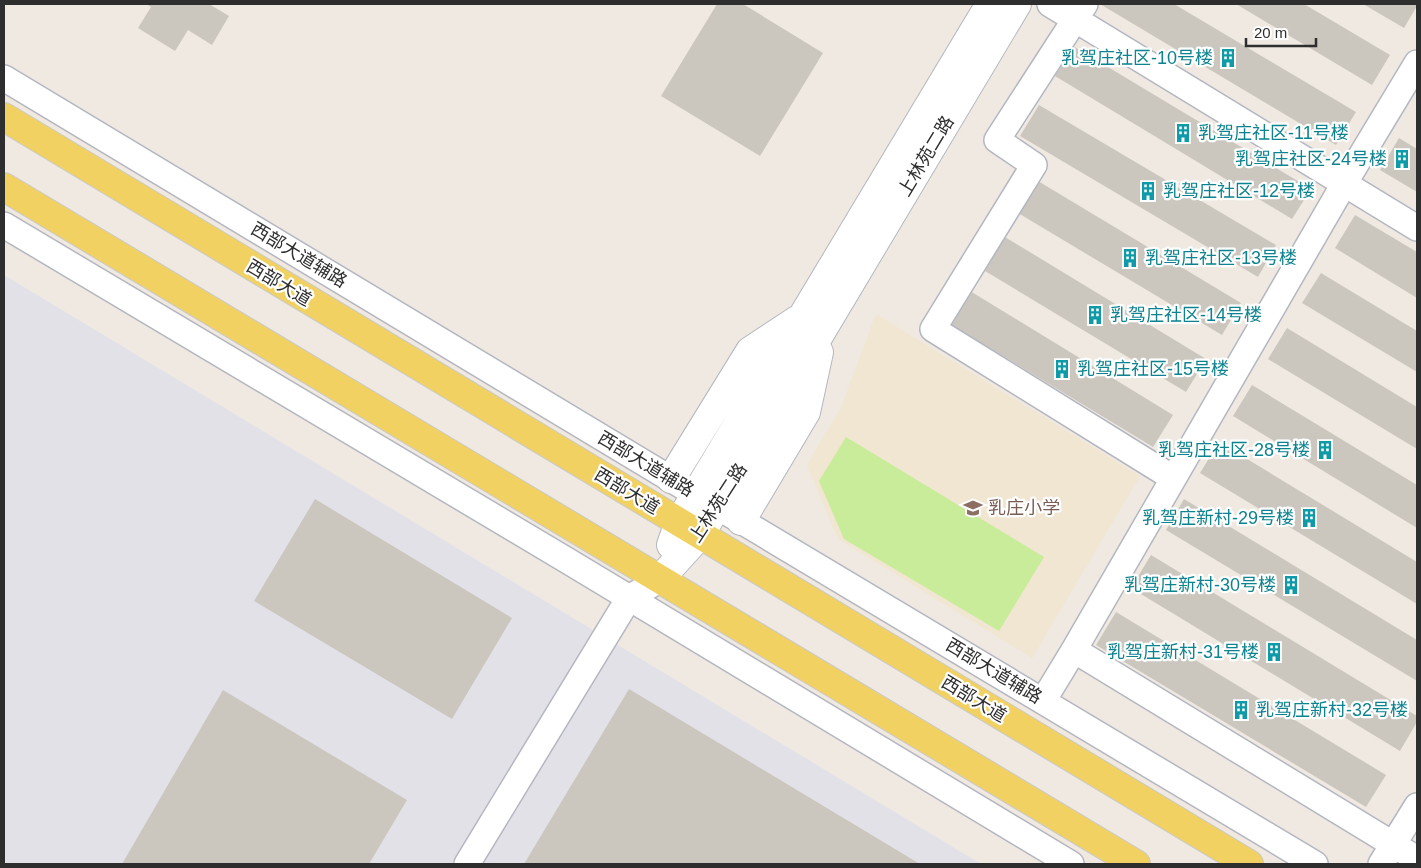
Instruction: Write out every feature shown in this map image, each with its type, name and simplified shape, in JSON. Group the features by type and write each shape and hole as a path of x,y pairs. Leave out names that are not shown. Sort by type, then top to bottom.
{"main road":[{"name":"西部大道","path":"4,117 1249,864"},
{"path":"4,187 1136,864"}],"street":[{"name":"上林苑二路","path":"659,580 813,322 990,4"},
{"name":"上林苑二路","path":"813,322 1017,4"},
{"path":"1050,4 1080,12 1344,184 1417,228"},
{"path":"1080,12 997,140 1034,165 933,329 1173,478"},
{"path":"1043,700 1074,650 1344,184 1417,63"},
{"name":"西部大道辅路","path":"4,78 740,521 1316,864"},
{"path":"4,225 1071,864"},
{"path":"671,479 750,351 813,322 806,412 740,521"},
{"path":"468,864 629,598 659,580"},
{"path":"1074,650 1387,855 1417,859"},
{"path":"1387,855 1417,806"}],"shaded area":[{"path":"4,275 981,864 4,864"},
{"name":"乳庄小学","path":"876,314 1140,476 1032,658 838,539 807,465 841,407"}],"green space":[{"path":"846,437 1044,557 999,631 844,539 819,481"}],"building":[{"path":"146,4 209,4 229,16 212,45 188,30 175,51 138,28 151,7"},
{"path":"717,4 743,4 823,53 760,156 661,96"},
{"name":"乳驾庄社区-10号楼","path":"1100,4 1174,4 1356,112 1336,145"},
{"path":"1236,4 1304,4 1390,55 1372,85"},
{"path":"1363,4 1417,4 1417,6 1404,28"},
{"name":"乳驾庄社区-11号楼","path":"1073,46 1311,189 1292,219 1055,76"},
{"name":"乳驾庄社区-12号楼","path":"1039,105 1276,245 1258,277 1020,136"},
{"name":"乳驾庄社区-24号楼","path":"1399,138 1417,149 1417,192 1380,170"},
{"name":"乳驾庄社区-13号楼","path":"1038,181 1241,303 1222,335 1018,213"},
{"path":"1355,215 1417,252 1417,298 1335,248"},
{"name":"乳驾庄社区-14号楼","path":"1005,237 1206,359 1186,392 985,271"},
{"path":"1321,273 1417,331 1417,372 1302,303"},
{"name":"乳驾庄社区-15号楼","path":"970,291 1173,415 1153,447 950,324"},
{"path":"1287,328 1417,407 1417,449 1268,359"},
{"name":"乳驾庄社区-28号楼","path":"1252,385 1417,485 1417,528 1233,416"},
{"name":"乳驾庄新村-29号楼","path":"1219,442 1417,562 1417,604 1200,473"},
{"path":"315,499 512,618 452,719 254,601"},
{"name":"乳驾庄新村-30号楼","path":"1184,499 1417,640 1417,681 1166,530"},
{"name":"乳驾庄新村-31号楼","path":"1151,555 1417,716 1417,722 1400,751 1131,588"},
{"name":"乳驾庄新村-32号楼","path":"1116,612 1386,775 1366,807 1096,645"},
{"path":"629,689 920,864 524,864"},
{"path":"223,690 407,800 369,864 122,864"}],"place":[{"name":"乳驾庄社区-10号楼","path":"1228,58"},
{"name":"乳驾庄社区-11号楼","path":"1183,133"},
{"name":"乳驾庄社区-24号楼","path":"1402,159"},
{"name":"乳驾庄社区-12号楼","path":"1148,191"},
{"name":"乳驾庄社区-13号楼","path":"1130,258"},
{"name":"乳驾庄社区-14号楼","path":"1095,315"},
{"name":"乳驾庄社区-15号楼","path":"1062,369"},
{"name":"乳驾庄社区-28号楼","path":"1325,450"},
{"name":"乳庄小学","path":"973,508"},
{"name":"乳驾庄新村-29号楼","path":"1309,518"},
{"name":"乳驾庄新村-30号楼","path":"1291,585"},
{"name":"乳驾庄新村-31号楼","path":"1274,652"},
{"name":"乳驾庄新村-32号楼","path":"1241,710"}]}
